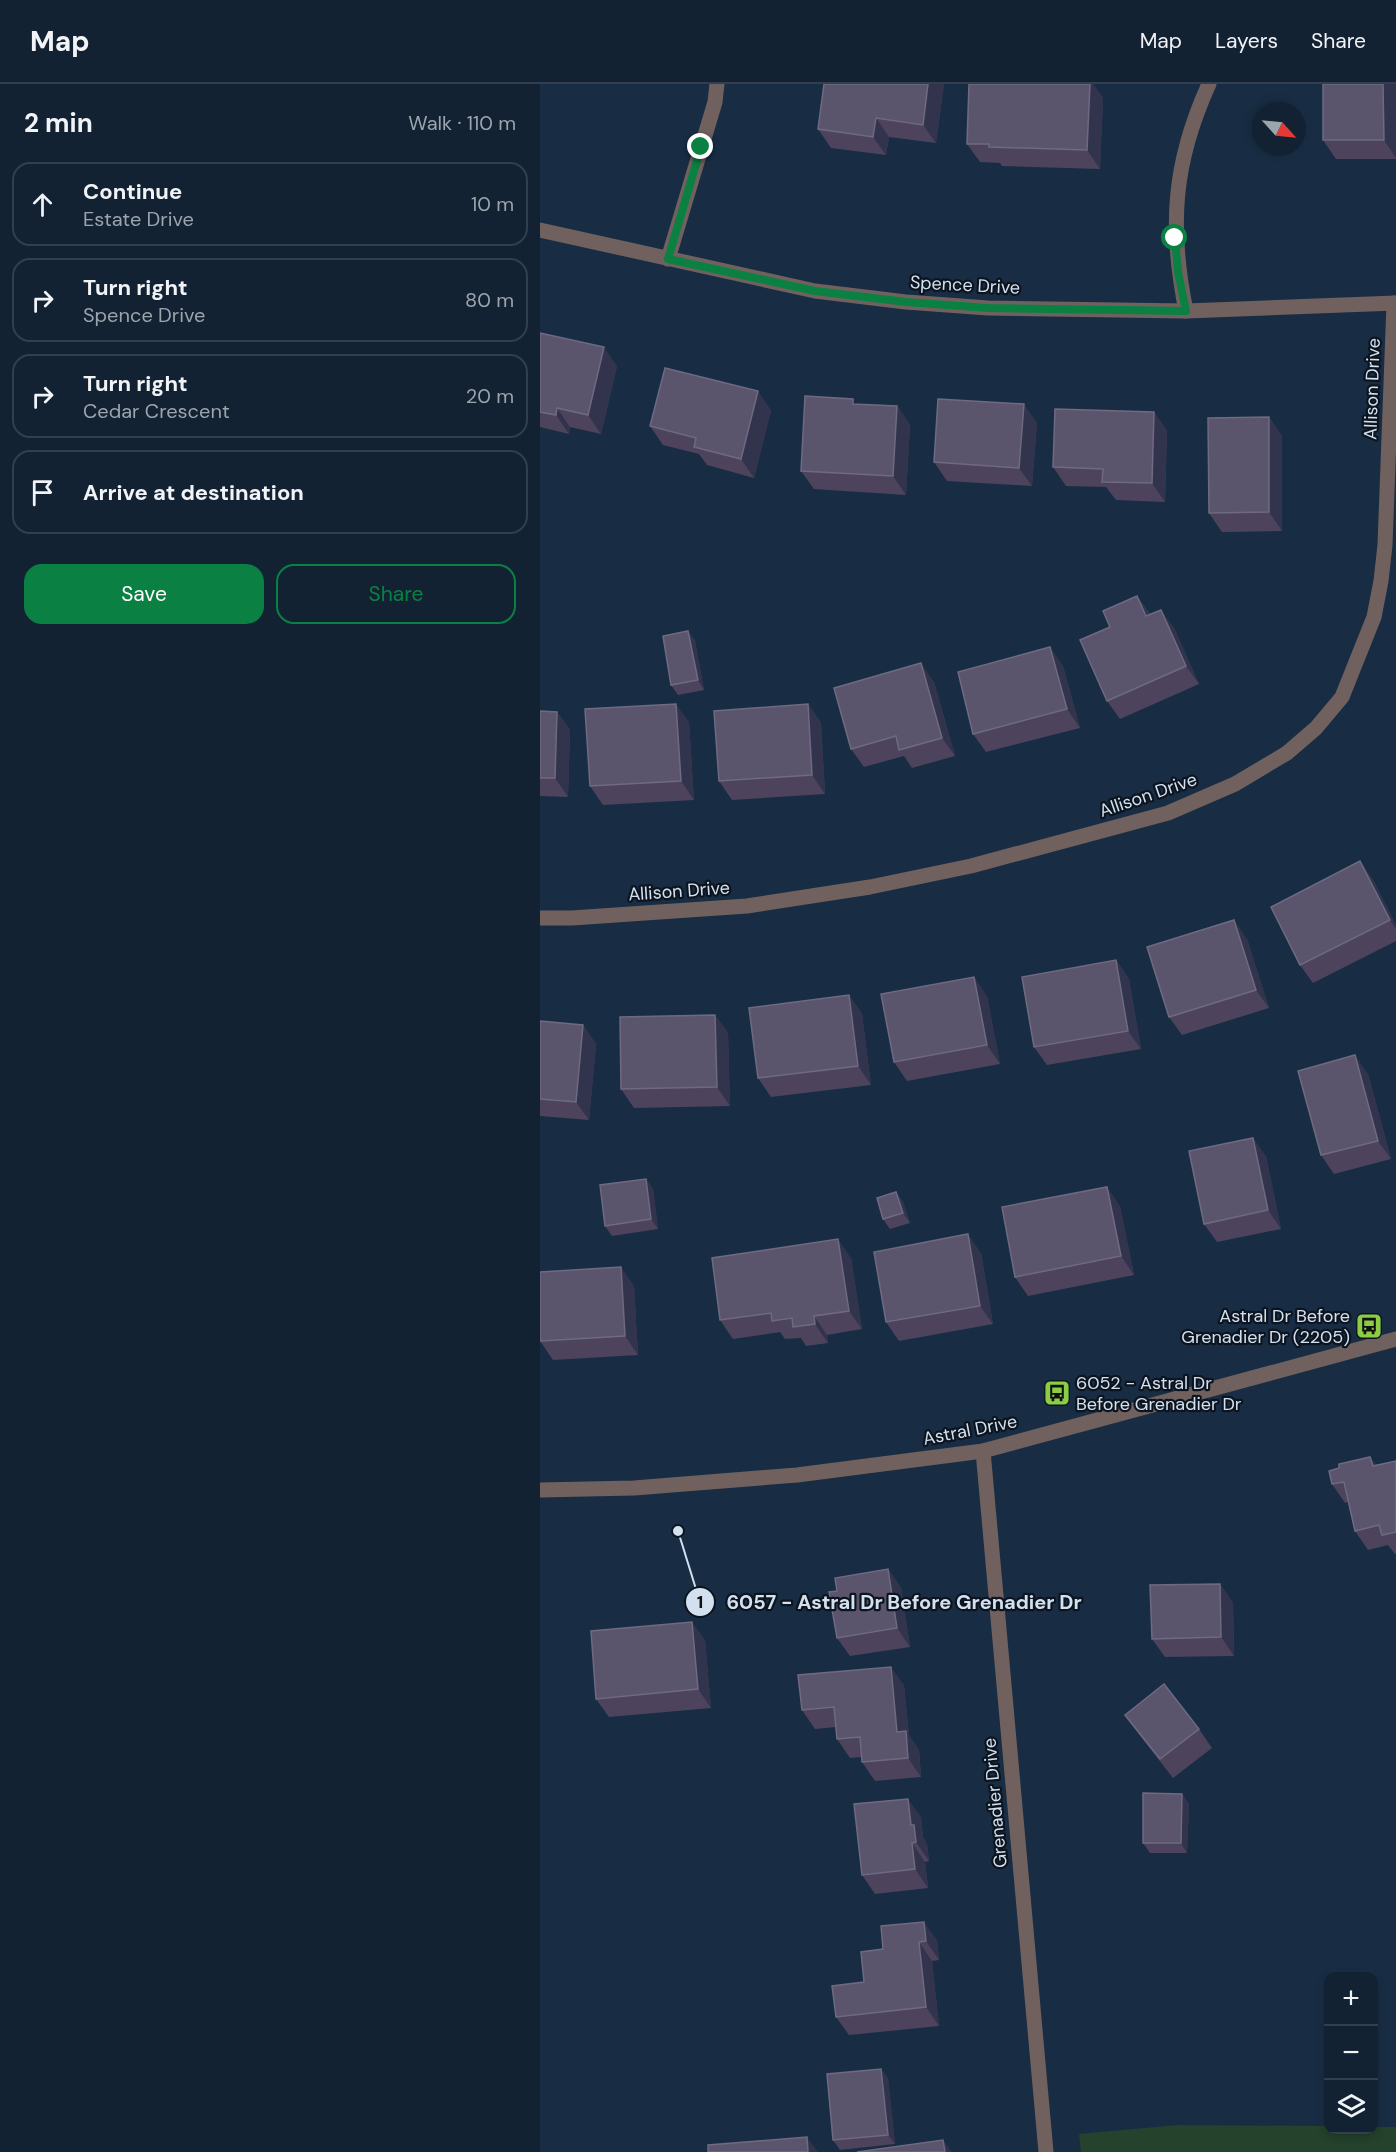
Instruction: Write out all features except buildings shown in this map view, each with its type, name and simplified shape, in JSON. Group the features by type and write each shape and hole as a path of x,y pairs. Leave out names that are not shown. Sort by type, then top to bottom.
{"street":[{"path":"668,259 715,102 717,84"},
{"path":"1186,311 1178,272 1175,238 1176,204 1180,171 1188,138 1209,84"},
{"name":"Spence Drive","path":"540,230 815,291 906,302 988,308 1186,311 1395,303"},
{"name":"Allison Drive","path":"540,918 572,918 747,906 870,887 971,866 1168,813 1235,784 1287,753 1316,728 1342,697 1374,617 1381,581 1385,535 1395,303"},
{"name":"Astral Drive","path":"540,1490 634,1488 797,1475 983,1451 1396,1339"},
{"name":"Grenadier Drive","path":"983,1451 1046,2152"}],"green space":[{"path":"1178,2125 1324,2126 1324,2134 1378,2134 1378,2127 1396,2127 1396,2152 1081,2152 1079,2134"}],"place":[{"name":"Astral Dr Before Grenadier Dr (2205)","path":"1369,1326"},
{"name":"6052 - Astral Dr Before Grenadier Dr","path":"1057,1393"},
{"name":"6057 - Astral Dr Before Grenadier Dr","path":"678,1531"}],"route":[{"path":"701,147 668,259 815,291 906,302 988,308 1186,311 1178,272 1175,238"}]}
